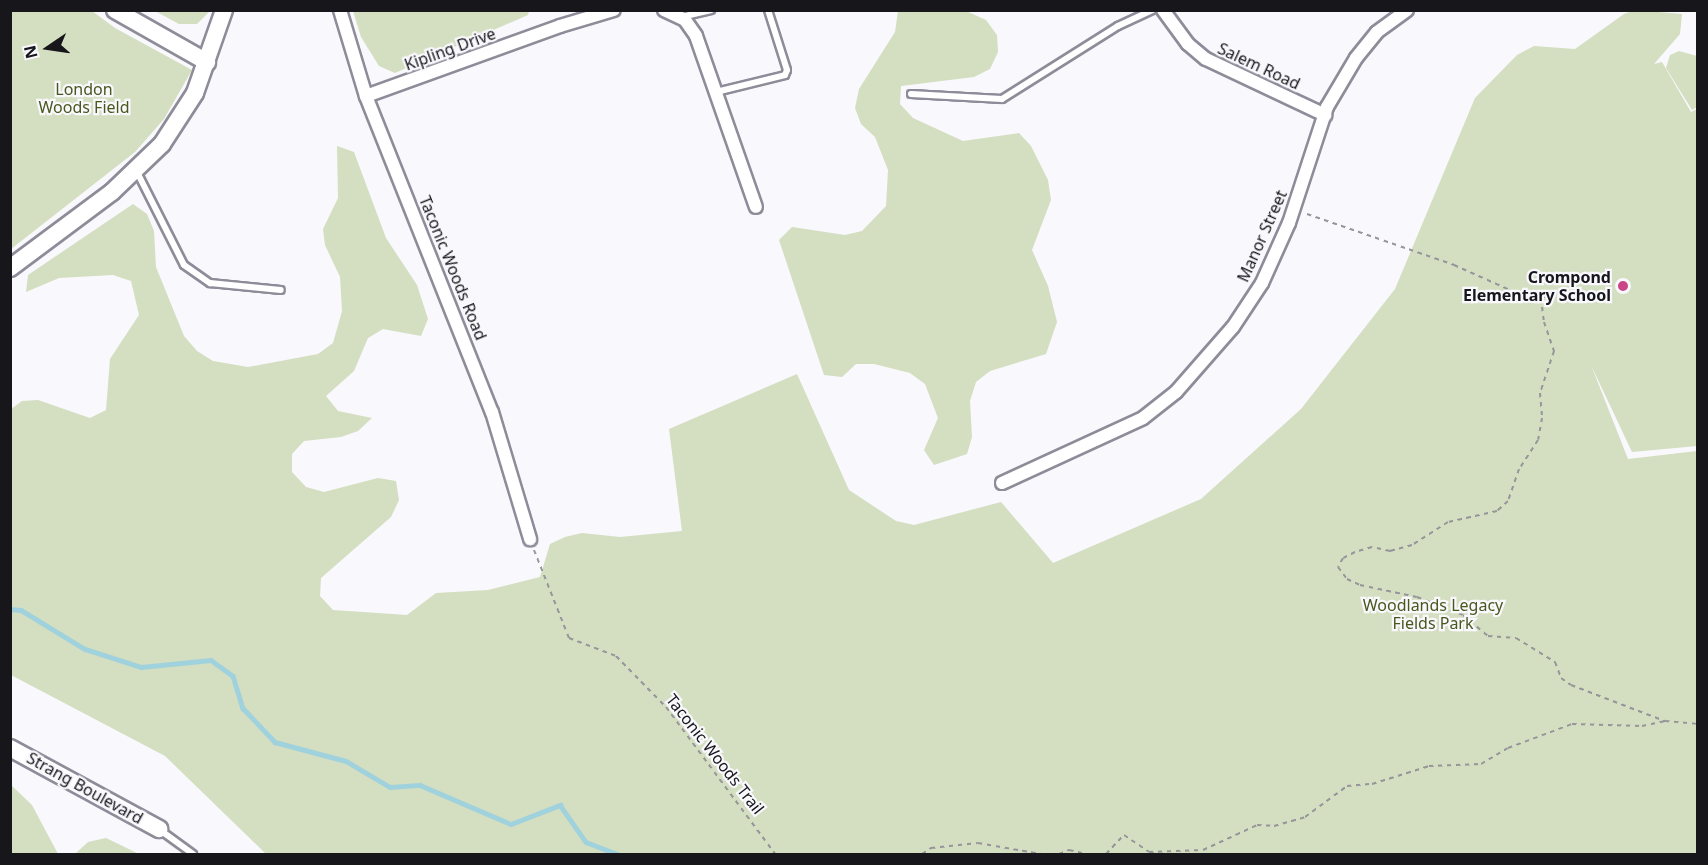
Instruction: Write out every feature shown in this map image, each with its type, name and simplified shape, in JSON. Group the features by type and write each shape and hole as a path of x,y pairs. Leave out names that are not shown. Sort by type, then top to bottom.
{"main road":[{"path":"115,10 207,62"},
{"path":"10,268 136,170 177,123 207,62 224,10"},
{"name":"Strang Boulevard","path":"10,748 159,829"}],"street":[{"name":"Taconic Woods Road","path":"340,10 366,96 492,412 530,539"},
{"name":"Kipling Drive","path":"366,96 560,26 614,10"},
{"path":"664,10 680,17 696,36 756,207"},
{"name":"Salem Road","path":"1163,10 1188,44 1206,59 1325,115"},
{"name":"Manor Street","path":"1002,483 1123,428 1176,392 1233,327 1262,283 1294,209 1325,115 1356,58 1377,32 1407,10"}],"lane":[{"path":"680,17 711,10"},
{"path":"716,92 784,75 784,58 768,10"},
{"path":"912,94 1002,99 1119,26 1153,10"},
{"path":"136,170 184,265 210,283 281,290"},
{"path":"159,829 193,855"}],"path":[{"path":"1294,209 1423,254 1512,291 1541,298 1558,291"},
{"path":"1541,298 1544,322 1554,351 1539,393 1542,418 1538,440 1519,469 1508,501 1497,511 1470,520 1448,522 1412,545 1390,551 1372,547 1355,552 1343,558 1338,567 1347,579 1360,585 1417,597 1463,615 1488,636 1516,638 1555,662 1561,678 1571,685 1665,721 1698,724"},
{"name":"Taconic Woods Trail","path":"530,539 569,638 616,657 666,707 775,855"},
{"path":"1106,855 1124,835 1149,852 1203,850 1257,825 1274,825 1305,817 1347,786 1372,784 1429,766 1481,764 1508,748 1572,724 1642,726 1665,721"},
{"path":"922,855 931,848 978,843 1041,855"},
{"path":"1059,855 1069,849 1087,855"},
{"path":"892,855 899,855"}],"green space":[{"path":"353,10 529,11 528,15 395,73 379,66 361,37"},
{"name":"Woodlands Legacy Fields Park","path":"1635,10 1682,14 1680,34 1654,64 1662,62 1691,112 1697,109 1697,446 1632,452 1591,365 1628,459 1697,451 1697,854 266,854 165,756 11,675 11,409 22,401 38,400 90,418 106,410 110,359 139,315 131,281 113,275 59,278 26,292 28,275 133,204 147,214 154,231 156,267 184,336 197,351 213,361 248,367 318,354 333,343 342,311 340,277 325,245 323,229 338,198 337,146 354,152 386,238 417,285 428,319 421,336 383,329 368,338 354,371 326,396 338,411 372,418 358,431 341,437 304,441 292,454 292,472 306,487 324,492 378,478 396,481 399,500 391,517 321,578 320,596 333,610 407,615 436,593 488,590 540,577 550,544 565,537 582,533 620,537 682,531 669,429 797,374 849,490 896,521 914,525 1001,502 1053,563 1201,499 1301,409 1395,289 1475,98 1517,55 1534,46 1575,49 1624,14"},
{"name":"London Woods Field","path":"10,11 92,11 115,28 192,70 164,119 135,152 11,249"},
{"path":"155,11 210,11 197,24 179,24"},
{"path":"898,11 966,11 986,20 997,35 998,52 990,69 974,77 901,86 900,104 913,118 963,141 1019,133 1031,146 1048,180 1051,200 1032,250 1048,286 1057,322 1046,354 990,371 976,382 970,401 972,437 967,454 934,465 924,450 938,418 925,384 910,373 874,364 856,364 842,377 824,375 779,240 792,227 845,235 862,231 886,206 888,170 875,137 861,124 855,108 859,89 895,32"},
{"path":"1679,51 1697,56 1697,107 1692,110 1666,68 1670,55"},
{"path":"11,785 32,805 58,854 11,854"},
{"path":"106,838 139,854 58,854 76,853 88,842"}],"waterway":[{"path":"10,609 21,610 85,649 141,667 211,660 233,676 243,708 275,742 346,761 390,787 420,785 511,824 560,805 586,842 618,854"}],"place":[{"name":"Crompond Elementary School","path":"1623,286"}]}
